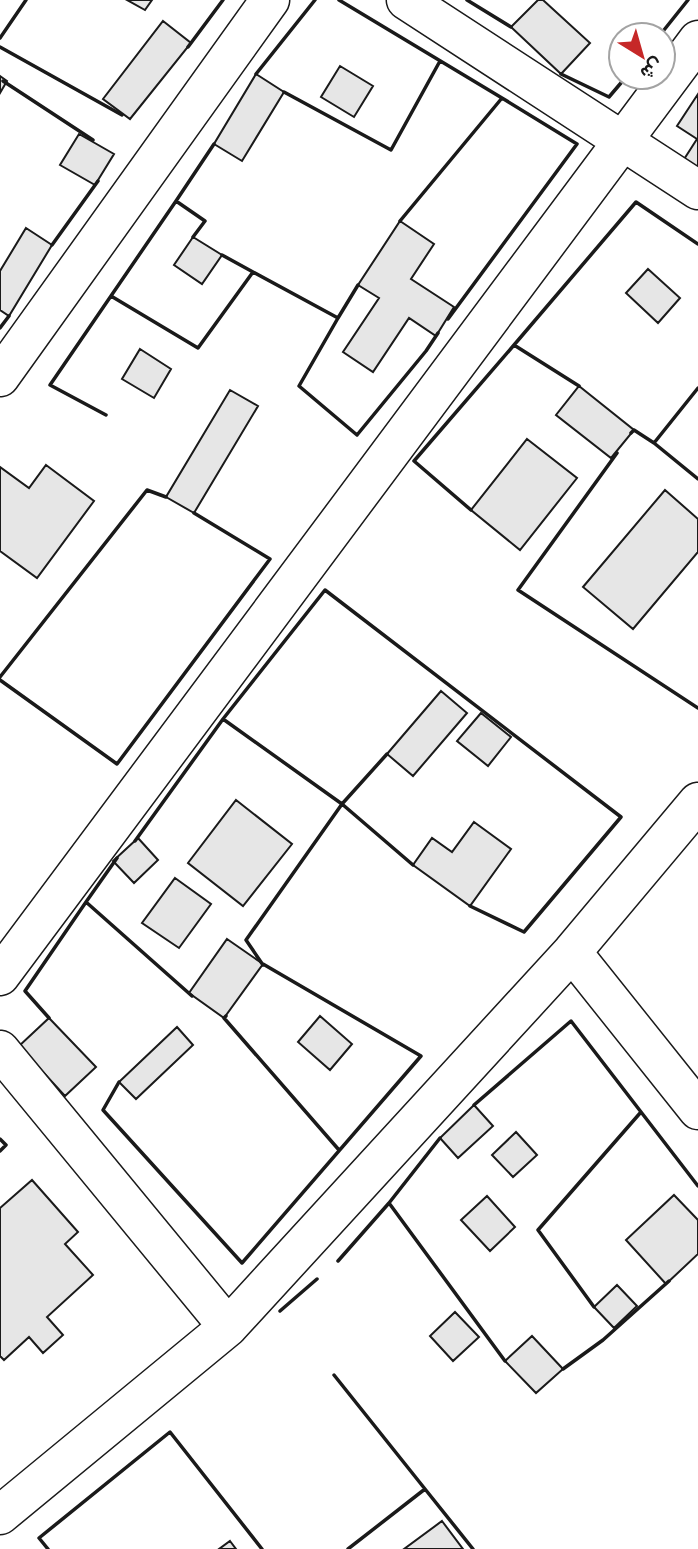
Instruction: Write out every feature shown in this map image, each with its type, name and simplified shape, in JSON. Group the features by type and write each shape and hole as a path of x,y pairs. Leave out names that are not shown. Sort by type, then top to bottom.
{"street":[{"path":"0,377 270,0"},
{"path":"406,0 698,190"},
{"path":"0,976 698,40"},
{"path":"0,1515 228,1327 572,952 698,802"},
{"path":"572,952 698,1110"},
{"path":"0,1050 228,1327"}],"building":[{"path":"127,0 152,0 145,10"},
{"path":"538,0 543,0 590,43 561,74 511,27"},
{"path":"163,21 191,43 130,119 103,99"},
{"path":"340,66 373,86 354,117 321,97"},
{"path":"256,74 284,92 242,161 214,144"},
{"path":"0,76 7,81 0,93"},
{"path":"698,94 698,175 681,164 697,139 677,126"},
{"path":"79,134 114,154 95,185 60,165"},
{"path":"400,221 434,244 411,279 454,307 436,336 409,318 373,372 343,352 379,298 358,285"},
{"path":"26,228 52,245 9,316 0,310 0,271"},
{"path":"193,237 222,255 202,284 174,265"},
{"path":"648,269 680,298 658,323 626,293"},
{"path":"140,349 171,369 154,398 122,379"},
{"path":"579,386 634,430 611,458 556,415"},
{"path":"230,390 258,406 194,513 166,497"},
{"path":"527,439 577,478 520,550 471,510"},
{"path":"46,465 94,501 37,578 0,551 0,467 29,488"},
{"path":"665,490 698,519 698,552 633,629 583,587"},
{"path":"441,691 467,713 413,776 387,754"},
{"path":"481,713 511,737 488,766 457,741"},
{"path":"236,800 292,844 243,906 188,863"},
{"path":"474,822 511,849 470,906 413,865 432,838 452,852"},
{"path":"138,838 158,860 134,883 113,861"},
{"path":"175,878 211,904 179,948 142,923"},
{"path":"227,939 263,964 224,1018 189,993"},
{"path":"320,1016 352,1044 330,1070 298,1042"},
{"path":"49,1018 96,1067 65,1096 19,1046"},
{"path":"177,1027 193,1045 136,1099 119,1082"},
{"path":"474,1105 493,1126 458,1158 440,1138"},
{"path":"516,1132 537,1155 513,1177 492,1155"},
{"path":"32,1180 78,1232 65,1244 93,1275 47,1317 63,1335 43,1353 29,1337 4,1360 0,1356 0,1208"},
{"path":"674,1195 698,1220 698,1254 666,1284 626,1240"},
{"path":"487,1196 515,1227 490,1251 461,1220"},
{"path":"617,1285 637,1306 614,1328 594,1307"},
{"path":"455,1312 479,1337 453,1361 430,1336"},
{"path":"532,1336 563,1369 536,1393 505,1361"},
{"path":"442,1521 463,1549 404,1549"},
{"path":"230,1541 236,1549 219,1549"}],"wall":[{"path":"0,38 26,0"},
{"path":"188,47 223,0"},
{"path":"256,74 315,0"},
{"path":"339,0 502,98"},
{"path":"467,0 511,27"},
{"path":"671,21 688,0"},
{"path":"0,47 122,115"},
{"path":"284,92 391,150 440,61"},
{"path":"561,74 609,97 614,91"},
{"path":"3,81 93,140"},
{"path":"400,221 502,98 577,144 448,319"},
{"path":"176,201 214,144"},
{"path":"52,245 98,181"},
{"path":"106,415 50,385 176,201 205,221 193,237"},
{"path":"579,386 514,345 636,202 698,244"},
{"path":"222,255 253,272"},
{"path":"111,296 198,348 253,272 338,318 358,285"},
{"path":"0,328 9,316"},
{"path":"338,318 299,386 357,435 438,333"},
{"path":"471,510 414,461 514,345"},
{"path":"698,388 654,443 698,479"},
{"path":"631,433 634,430 654,443"},
{"path":"617,453 518,590 698,708"},
{"path":"0,677 147,490 166,497"},
{"path":"0,680 117,764 270,559 194,513"},
{"path":"263,965 246,940 342,804 223,719 325,590 621,817 524,932 470,906"},
{"path":"135,841 223,719"},
{"path":"387,754 342,804 413,865"},
{"path":"117,858 86,902 192,996"},
{"path":"49,1018 25,991 86,902"},
{"path":"119,1082 103,1110 242,1263 421,1056 263,964"},
{"path":"226,1016 224,1018 339,1150"},
{"path":"474,1105 571,1021 698,1186"},
{"path":"594,1307 538,1230 641,1112"},
{"path":"389,1203 440,1138"},
{"path":"0,1139 6,1145 0,1151"},
{"path":"338,1261 389,1203 505,1361"},
{"path":"280,1311 317,1279"},
{"path":"563,1369 603,1340 669,1281"},
{"path":"334,1375 425,1489 348,1549"},
{"path":"48,1549 39,1538 170,1432 262,1549"},
{"path":"425,1489 473,1549"}]}
